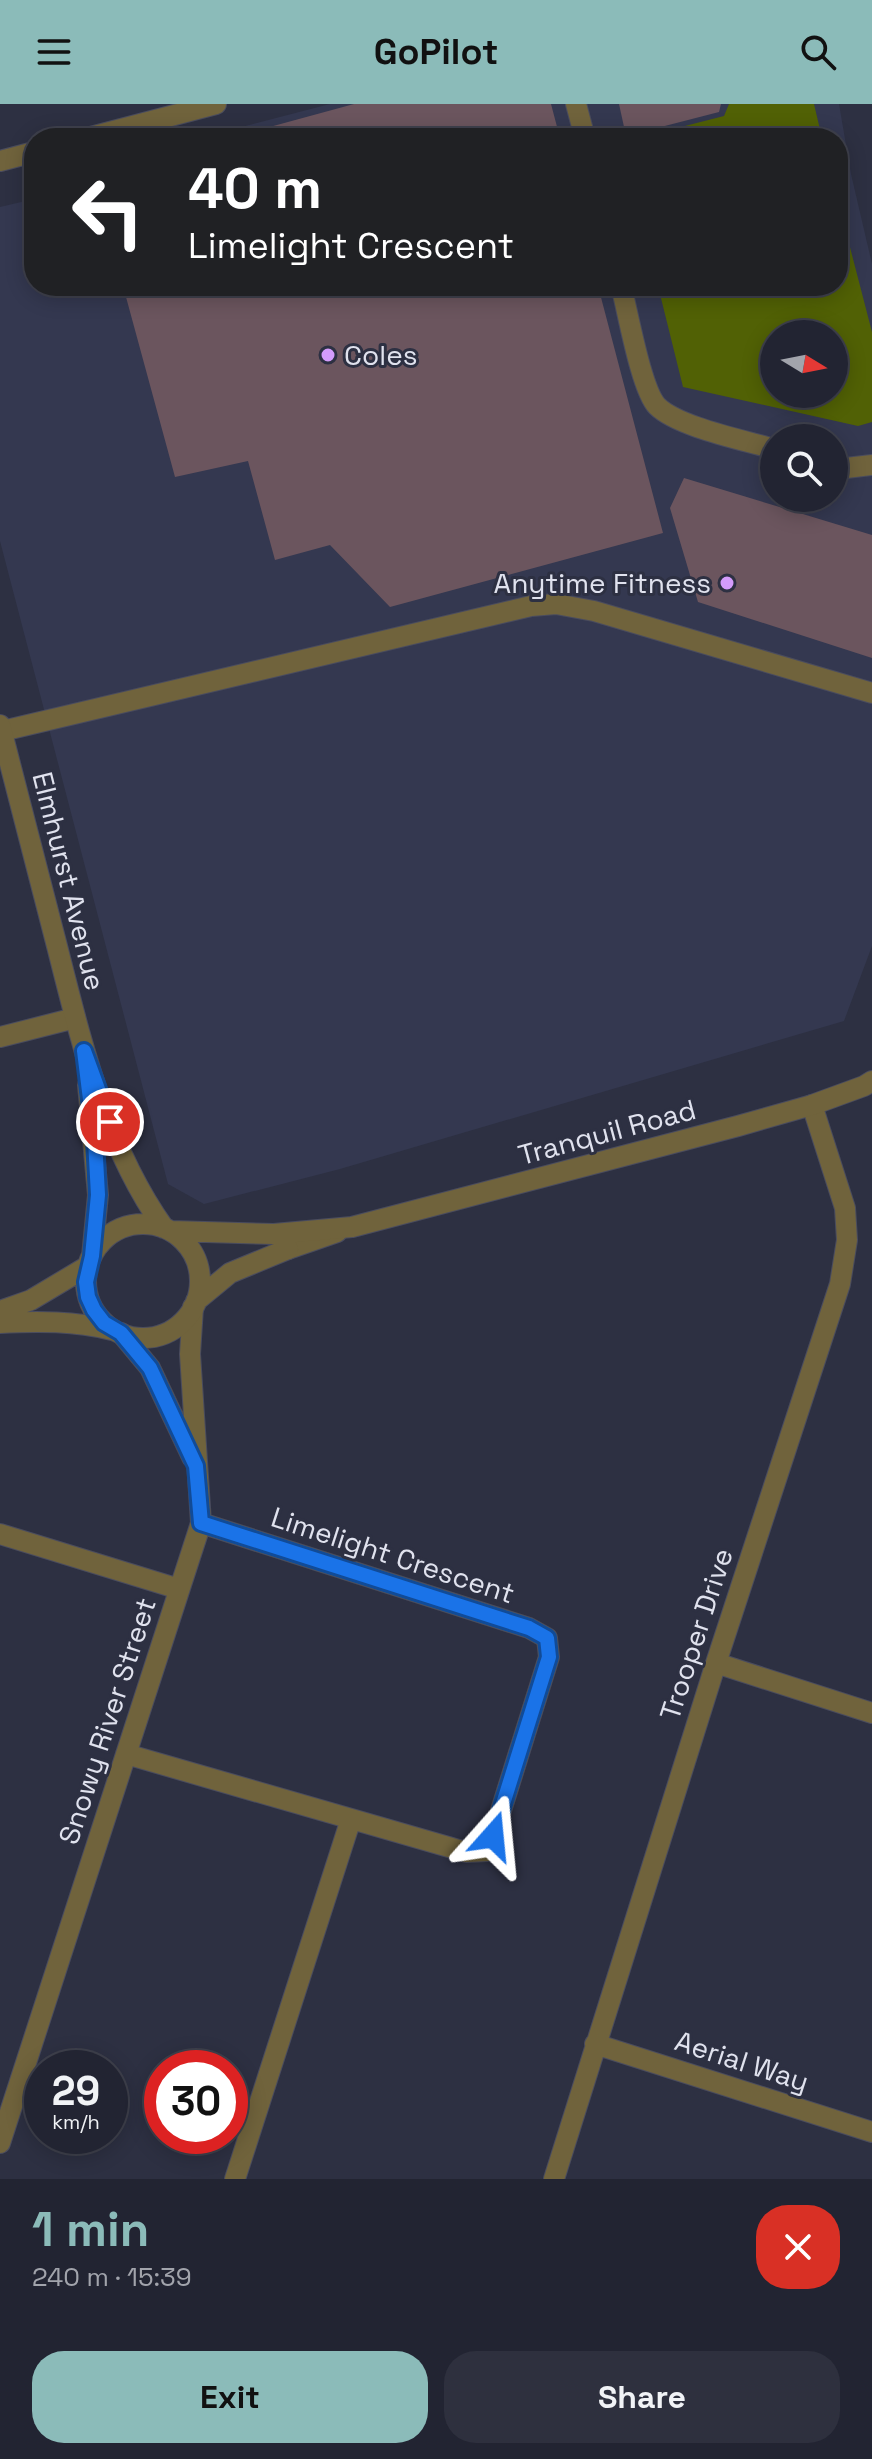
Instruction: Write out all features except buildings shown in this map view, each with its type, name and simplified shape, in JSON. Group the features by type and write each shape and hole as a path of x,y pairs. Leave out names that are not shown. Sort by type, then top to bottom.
{"street":[{"path":"125,128 216,104"},
{"path":"576,104 582,128"},
{"path":"0,161 24,155"},
{"path":"624,296 646,384 656,405 680,420 760,445"},
{"path":"848,468 872,465"},
{"path":"1,728 516,610 556,604 594,611 872,693"},
{"name":"Elmhurst Avenue","path":"1,728 6,771 84,1051 128,1170 145,1201 168,1230"},
{"path":"0,1037 75,1018"},
{"name":"Elmhurst Avenue","path":"84,1051 98,1195 90,1261"},
{"name":"Tranquil Road","path":"195,1304 230,1273 352,1227 812,1105 872,1081"},
{"name":"Trooper Drive","path":"554,2179 716,1663 828,1322 842,1269 847,1240 845,1208 812,1105"},
{"path":"0,1311 59,1286 90,1261 102,1242 115,1231 131,1225 148,1224 168,1230 186,1244 197,1261 200,1281 195,1304 177,1327 163,1335 131,1337 87,1324 47,1320 0,1323"},
{"name":"Tranquil Road","path":"168,1230 274,1234 352,1227"},
{"path":"90,1261 86,1282 94,1310 150,1368 196,1466"},
{"name":"Snowy River Street","path":"0,2143 201,1523 190,1354 195,1304"},
{"name":"Limelight Crescent","path":"126,1754 466,1852 487,1851 549,1657 547,1638 529,1628 201,1523"},
{"path":"0,1534 179,1589"},
{"path":"716,1663 872,1713"},
{"path":"235,2179 351,1819"},
{"name":"Aerial Way","path":"595,2044 872,2132"}],"shaded area":[{"path":"330,104 839,104 843,128 238,128"},
{"path":"848,156 872,264 872,946 844,1021 340,1169 204,1204 168,1184 0,541 0,207 24,201 24,296 848,296"}],"green space":[{"path":"729,104 814,104 820,128 677,128 724,116"},
{"path":"848,240 872,332 872,422 858,426 777,408 848,408 848,320 760,320 760,404 683,387 660,296 848,296"}],"place":[{"name":"Coles","path":"328,355"},
{"name":"Anytime Fitness","path":"727,583"}],"route":[{"path":"110,1122 84,1051 98,1195 86,1282 88,1297 104,1323 121,1333 150,1368 196,1466 201,1523 529,1628 547,1638 549,1657 493,1836"}]}
